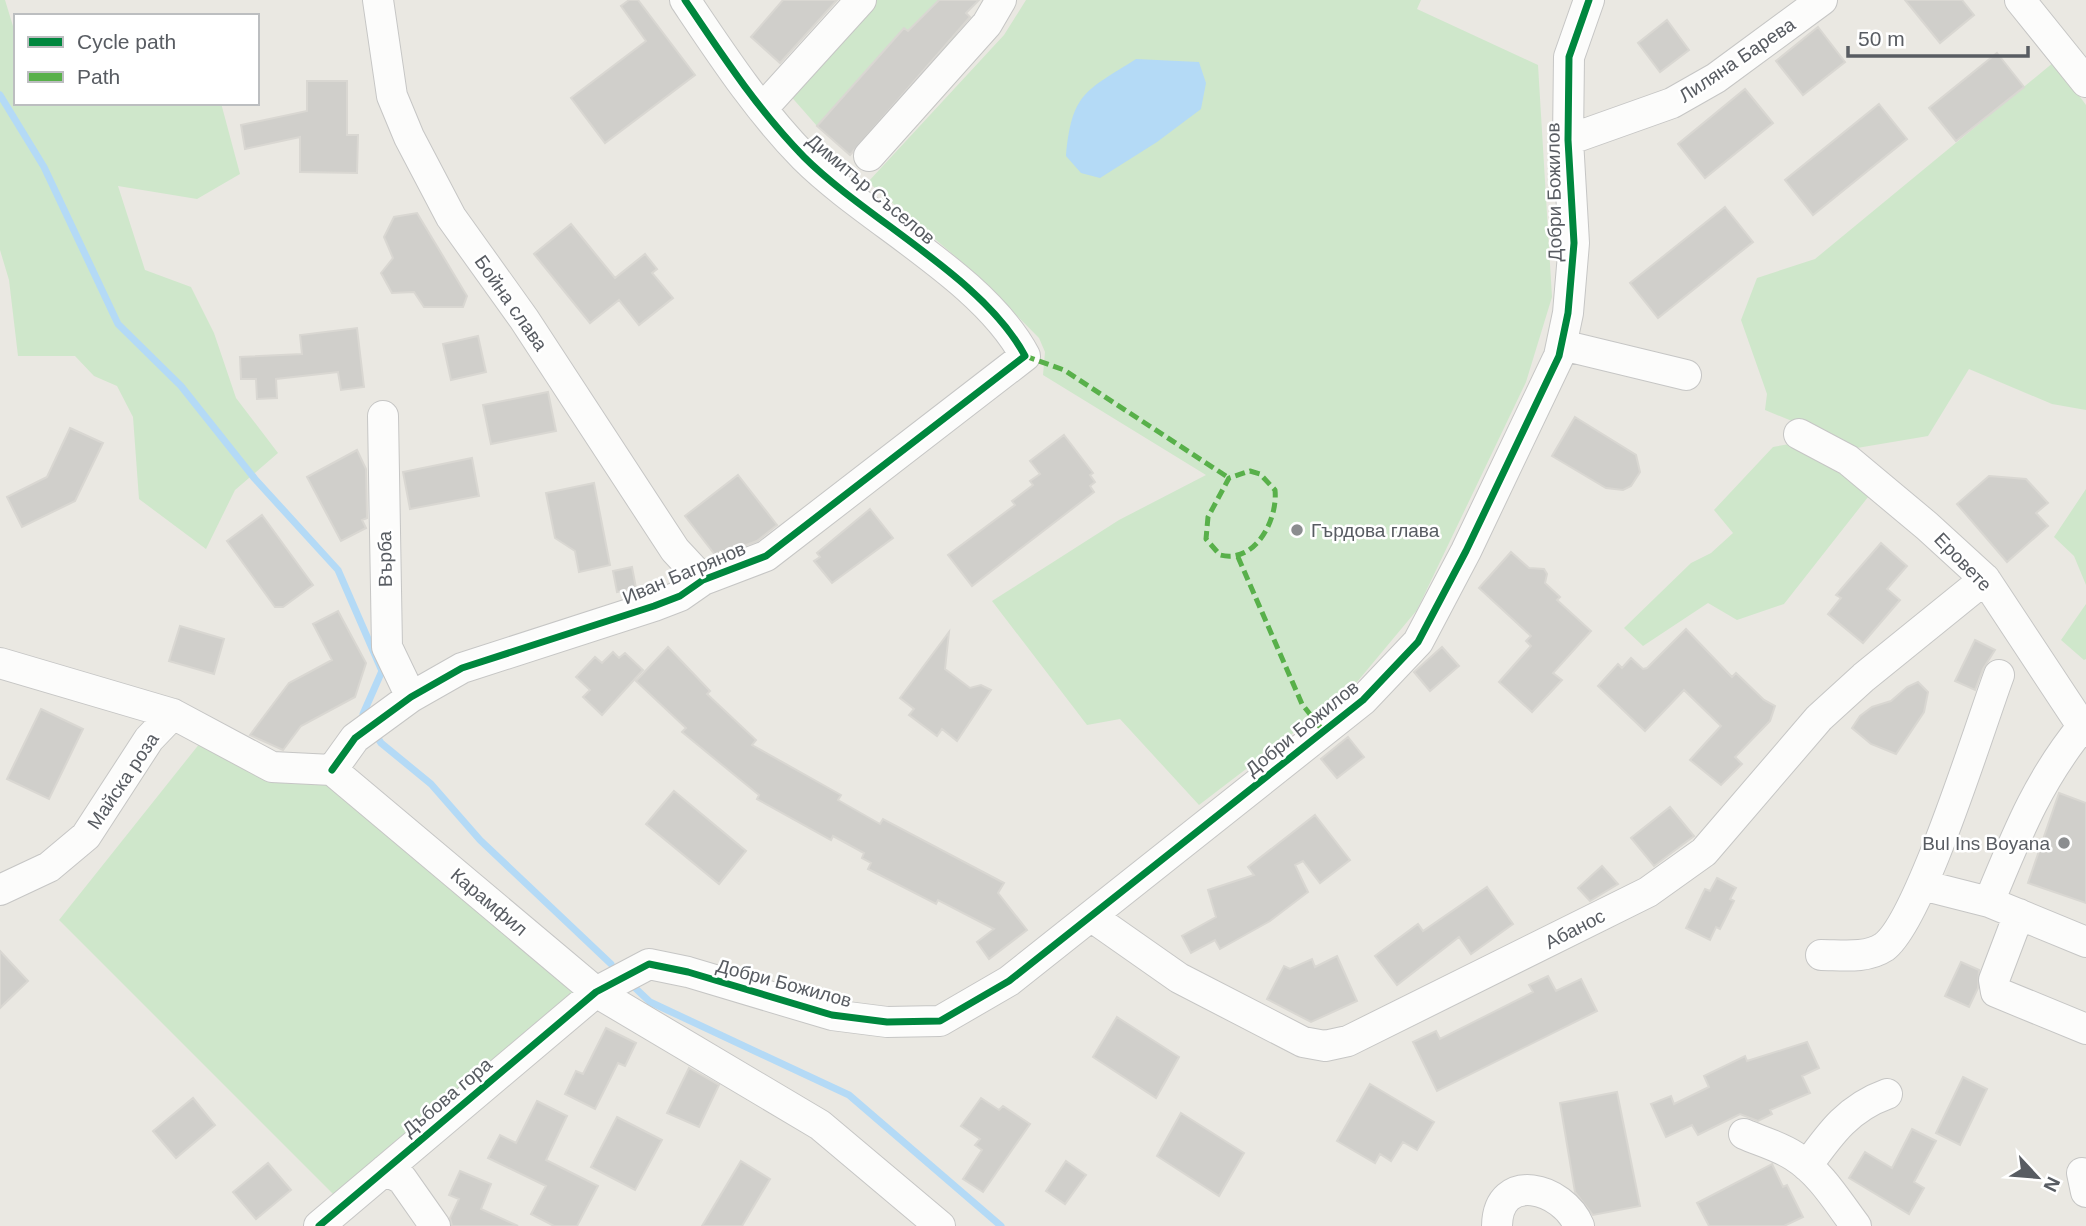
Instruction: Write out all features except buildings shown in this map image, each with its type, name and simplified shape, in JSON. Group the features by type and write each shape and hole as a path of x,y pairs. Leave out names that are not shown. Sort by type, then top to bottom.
{"street":[{"name":"Бойна слава","path":"378,0 392,96 409,137 451,217 524,319 675,550 703,580"},
{"name":"Димитър Съселов","path":"685,0 762,109 806,158 978,299 1012,331 1025,356"},
{"path":"762,109 860,0"},
{"path":"869,156 987,24 1000,0"},
{"name":"Добри Божилов","path":"596,992 649,964 688,972 832,1015 887,1022 940,1021 1009,981 1363,700 1418,642 1466,551 1562,345 1568,313 1574,243 1568,139 1569,57 1589,0"},
{"name":"Лиляна Барева","path":"1568,139 1672,103 1716,78 1822,0"},
{"path":"2020,0 2086,82"},
{"path":"1562,345 1686,375"},
{"name":"Иван Багрянов","path":"332,770 355,738 411,697 462,668 654,606 680,596 703,580 766,556 1025,356"},
{"name":"Върба","path":"383,415 387,647 411,697"},
{"name":"Еровете","path":"1799,434 1848,460 1985,579 2084,729"},
{"name":"Абанос","path":"1092,917 1179,978 1303,1042 1325,1046 1369,1033 1648,892 1676,874 1704,852 1819,718 1864,677 1985,579"},
{"path":"0,663 173,714 272,766 332,770"},
{"path":"1821,955 1857,956 1883,947 1901,928 1922,885 1999,675"},
{"name":"Майска роза","path":"0,890 49,867 86,836 149,739 173,714"},
{"path":"1989,902 2028,807 2053,762 2084,729"},
{"name":"Карамфил","path":"332,770 596,992 820,1125 940,1226"},
{"path":"1922,885 1989,902 2086,942"},
{"path":"2019,914 1994,980 1996,992 2086,1029"},
{"name":"Дъбова гора","path":"319,1226 596,992"},
{"path":"1807,1166 1835,1127 1848,1114 1887,1094"},
{"path":"1744,1133 1793,1155 1807,1166 1819,1177 1856,1226"},
{"path":"384,1170 402,1179 435,1226"},
{"path":"1497,1226 1497,1216 1504,1199 1520,1190 1542,1191 1561,1202 1579,1226"}],"green space":[{"path":"0,0 5,0 14,29 14,105 222,105 240,174 197,199 118,186 145,270 191,287 214,333 236,398 278,453 235,490 206,549 139,499 133,417 117,386 94,376 75,356 18,356 9,280 0,250"},
{"path":"872,0 939,0 931,8 957,34 937,57 904,28 872,64 904,94 883,118 850,89 817,126 788,93"},
{"path":"1026,0 1421,0 1417,9 1538,65 1552,297 1526,382 1417,610 1352,688 1199,805 1120,719 1087,725 992,601 1119,520 1206,475 1043,375 1045,352 1039,338 976,274 868,182 1004,35"},
{"path":"2054,62 2086,105 2086,410 2052,404 1969,369 1928,436 1857,448 1765,410 1767,394 1741,320 1757,278 1815,259"},
{"path":"1795,443 1872,492 1784,604 1737,620 1708,603 1643,646 1624,628 1691,563 1711,553 1733,533 1714,510 1773,447"},
{"path":"2086,489 2086,585 2074,556 2054,537"},
{"path":"2086,604 2086,659 2084,660 2061,640"},
{"path":"208,733 332,770 596,992 343,1204 59,920"}],"water":[{"path":"1136,59 1199,62 1206,83 1201,109 1157,142 1100,178 1081,173 1066,156 1072,118 1084,96 1093,87"}],"waterway":[{"path":"0,95 44,167 118,324 181,386 255,479 338,570 382,671 363,714 368,722"},
{"path":"374,732 381,743 431,784 480,840 611,964"},
{"path":"632,985 650,1002 849,1095 1001,1226"}],"marked path":[{"path":"1025,356 1064,370 1229,478"},
{"path":"1250,471 1260,474 1275,490 1273,514 1262,537 1254,546 1233,556 1220,555 1206,539 1208,517 1229,478 1250,471"},
{"path":"1238,557 1302,704 1324,732"}],"cycle path":[{"path":"332,770 355,738 411,697 462,668 654,606 680,596 703,580 766,556 1025,356 1006,328 954,275 859,204 804,157 756,101 685,0"},
{"path":"319,1226 596,992 649,964 688,972 832,1015 887,1022 940,1021 1009,981 1363,700 1418,642 1466,551 1559,356 1568,313 1574,243 1568,140 1569,57 1589,0"}],"place":[{"name":"Гърдова глава","path":"1297,530"},
{"name":"Bul Ins Boyana","path":"2064,843"}]}
